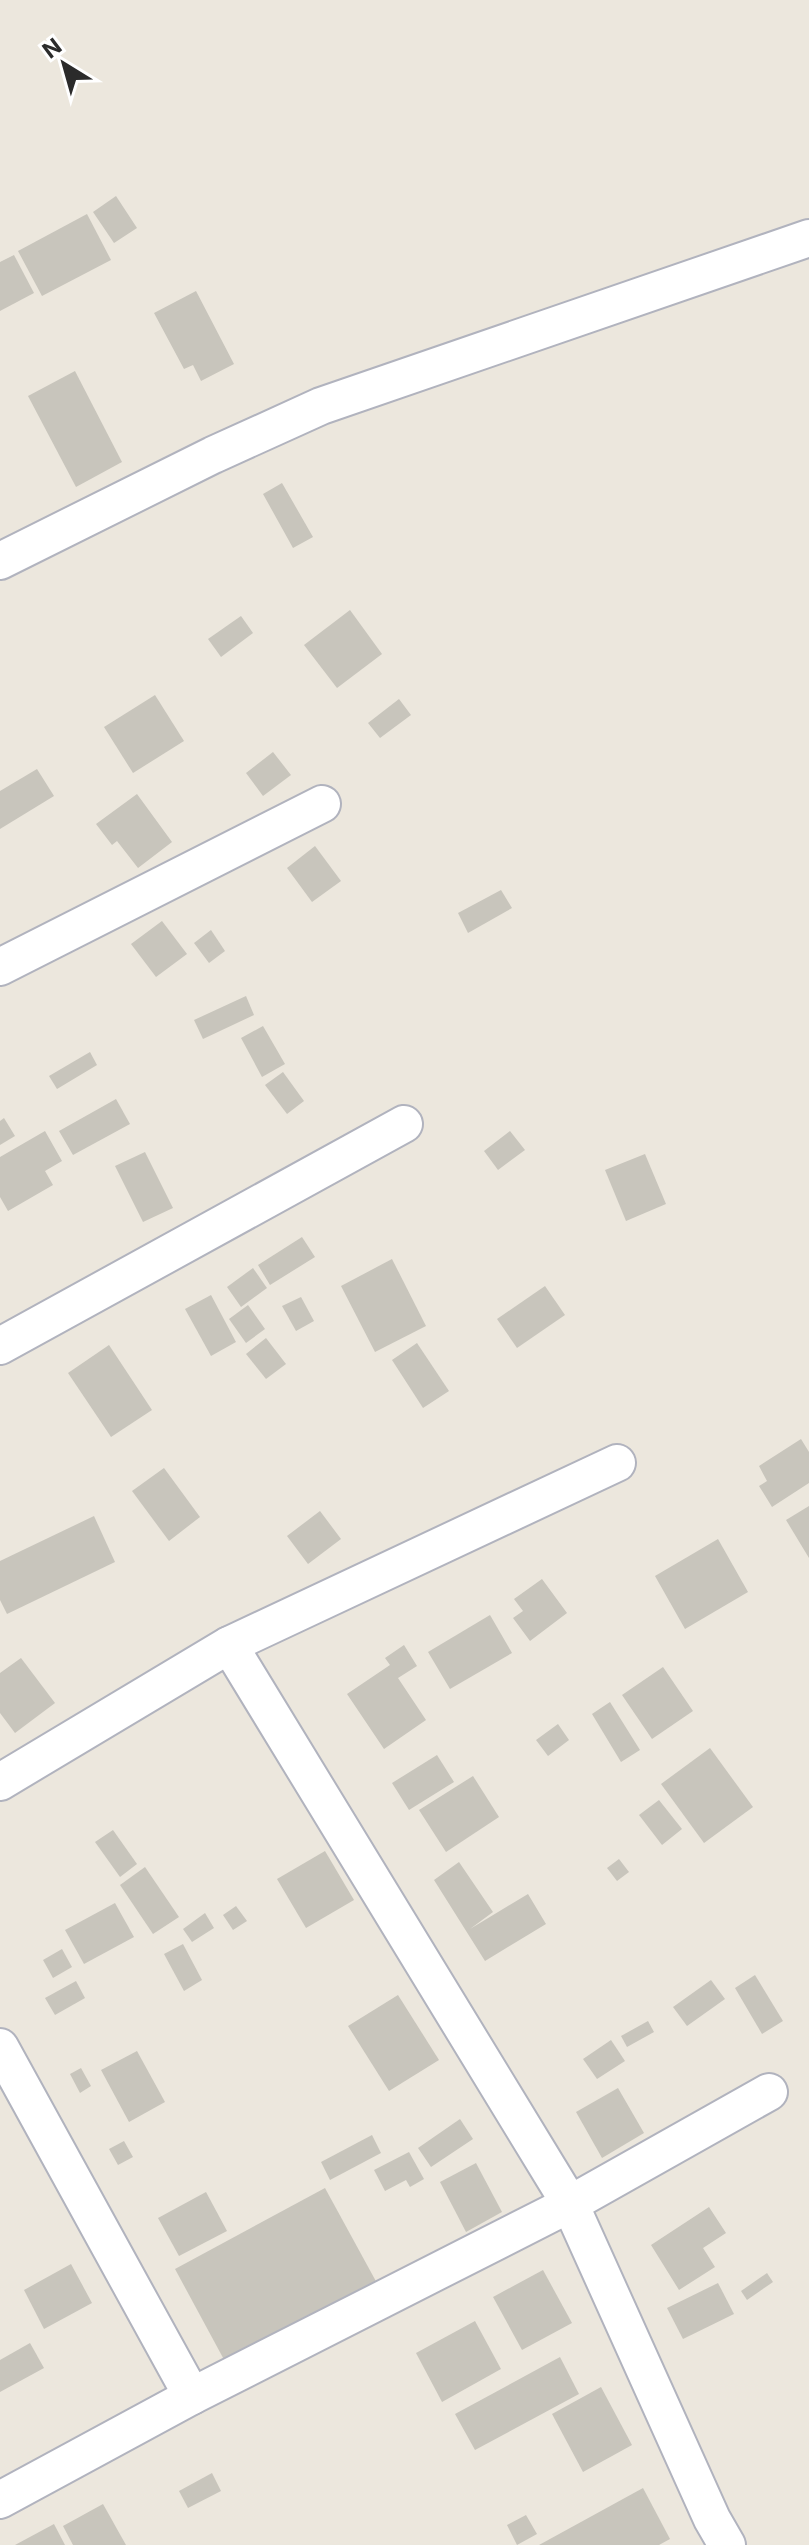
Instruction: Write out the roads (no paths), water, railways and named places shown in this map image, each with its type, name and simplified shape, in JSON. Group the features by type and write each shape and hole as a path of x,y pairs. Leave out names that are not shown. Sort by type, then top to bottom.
{"street":[{"path":"0,561 213,455 321,406 809,238"},
{"path":"0,967 322,804"},
{"path":"0,1346 404,1124"},
{"path":"0,1782 229,1645 617,1463"},
{"path":"229,1645 570,2204 712,2519 727,2545"},
{"path":"0,2047 192,2396"},
{"path":"0,2500 192,2396 570,2204 769,2092"}]}
